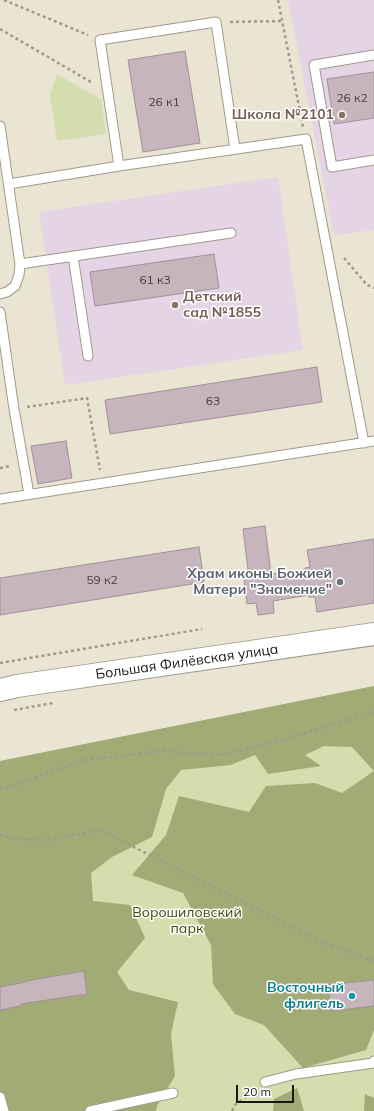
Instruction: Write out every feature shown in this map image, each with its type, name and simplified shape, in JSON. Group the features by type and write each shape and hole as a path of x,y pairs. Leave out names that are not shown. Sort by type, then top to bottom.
{"street":[{"name":"Большая Филёвская улица","path":"0,690 24,685 374,634"}],"lane":[{"path":"119,166 100,40 216,22 235,149"},
{"path":"374,55 314,65 332,167 374,160"},
{"path":"0,126 20,264 19,275 15,286 7,292 0,294"},
{"path":"9,184 119,166 306,139 364,443"},
{"path":"20,264 231,233"},
{"path":"73,256 88,356"},
{"path":"0,312 14,409 29,494"},
{"path":"0,499 374,441"},
{"path":"265,1082 296,1074 373,1063 374,1061"},
{"path":"90,1111 173,1093"},
{"path":"0,1097 4,1111"}],"path":[{"path":"4,0 100,40"},
{"path":"278,0 306,139"},
{"path":"216,22 282,21"},
{"path":"0,29 108,91"},
{"path":"325,236 367,285 374,288"},
{"path":"14,409 87,398 102,483"},
{"path":"0,663 202,629"},
{"path":"0,788 7,788 83,760 164,751 221,755 282,740 374,712"},
{"path":"0,835 15,839 48,840 100,830 324,943 374,960"},
{"path":"232,1111 235,1106 265,1082"}],"shaded area":[{"name":"Школа №2101","path":"288,0 374,0 374,230 334,235"},
{"name":"Детский сад №1855","path":"278,177 303,350 65,385 39,212"}],"green space":[{"path":"57,74 101,99 106,134 57,141 50,95"},
{"name":"Ворошиловский парк","path":"374,686 374,1111 0,1111 0,761"},
{"path":"374,686 374,771 352,747 324,746 305,755 321,766 268,774 255,755 231,765 181,770 166,789 152,837 112,857 91,873 93,901 130,905 145,938 117,972 129,990 178,1002 171,1034 175,1076 157,1106 156,1111 0,1111 0,761"},
{"path":"374,771 374,1030 366,1050 303,1068 264,1025 235,1014 213,984 211,945 183,893 132,875 166,835 179,796 249,812 266,786 315,783 342,793"},
{"path":"297,1088 304,1111 273,1111 274,1099"},
{"path":"365,1094 374,1098 374,1111 364,1111"}],"building":[{"path":"185,51 200,143 143,152 128,60"},
{"path":"374,72 374,118 334,124 327,79"},
{"path":"214,254 219,288 95,306 90,272"},
{"path":"317,367 322,402 110,434 105,400"},
{"path":"66,441 72,478 38,484 31,446"},
{"path":"265,526 271,574 305,570 305,568 310,567 307,550 374,539 374,603 317,612 315,597 309,597 309,595 273,601 274,613 258,615 256,603 247,604 244,578 249,578 243,529"},
{"path":"199,547 204,582 0,615 0,578"},
{"path":"84,971 87,994 21,1004 21,1006 0,1010 0,987"},
{"name":"Восточный флигель","path":"374,980 374,1006 331,1011 328,985"}],"place":[{"name":"Школа №2101","path":"342,115"},
{"name":"Детский сад №1855","path":"175,305"},
{"name":"Храм иконы Божией Матери \"Знамение\"","path":"340,582"},
{"name":"Восточный флигель","path":"352,996"}]}
